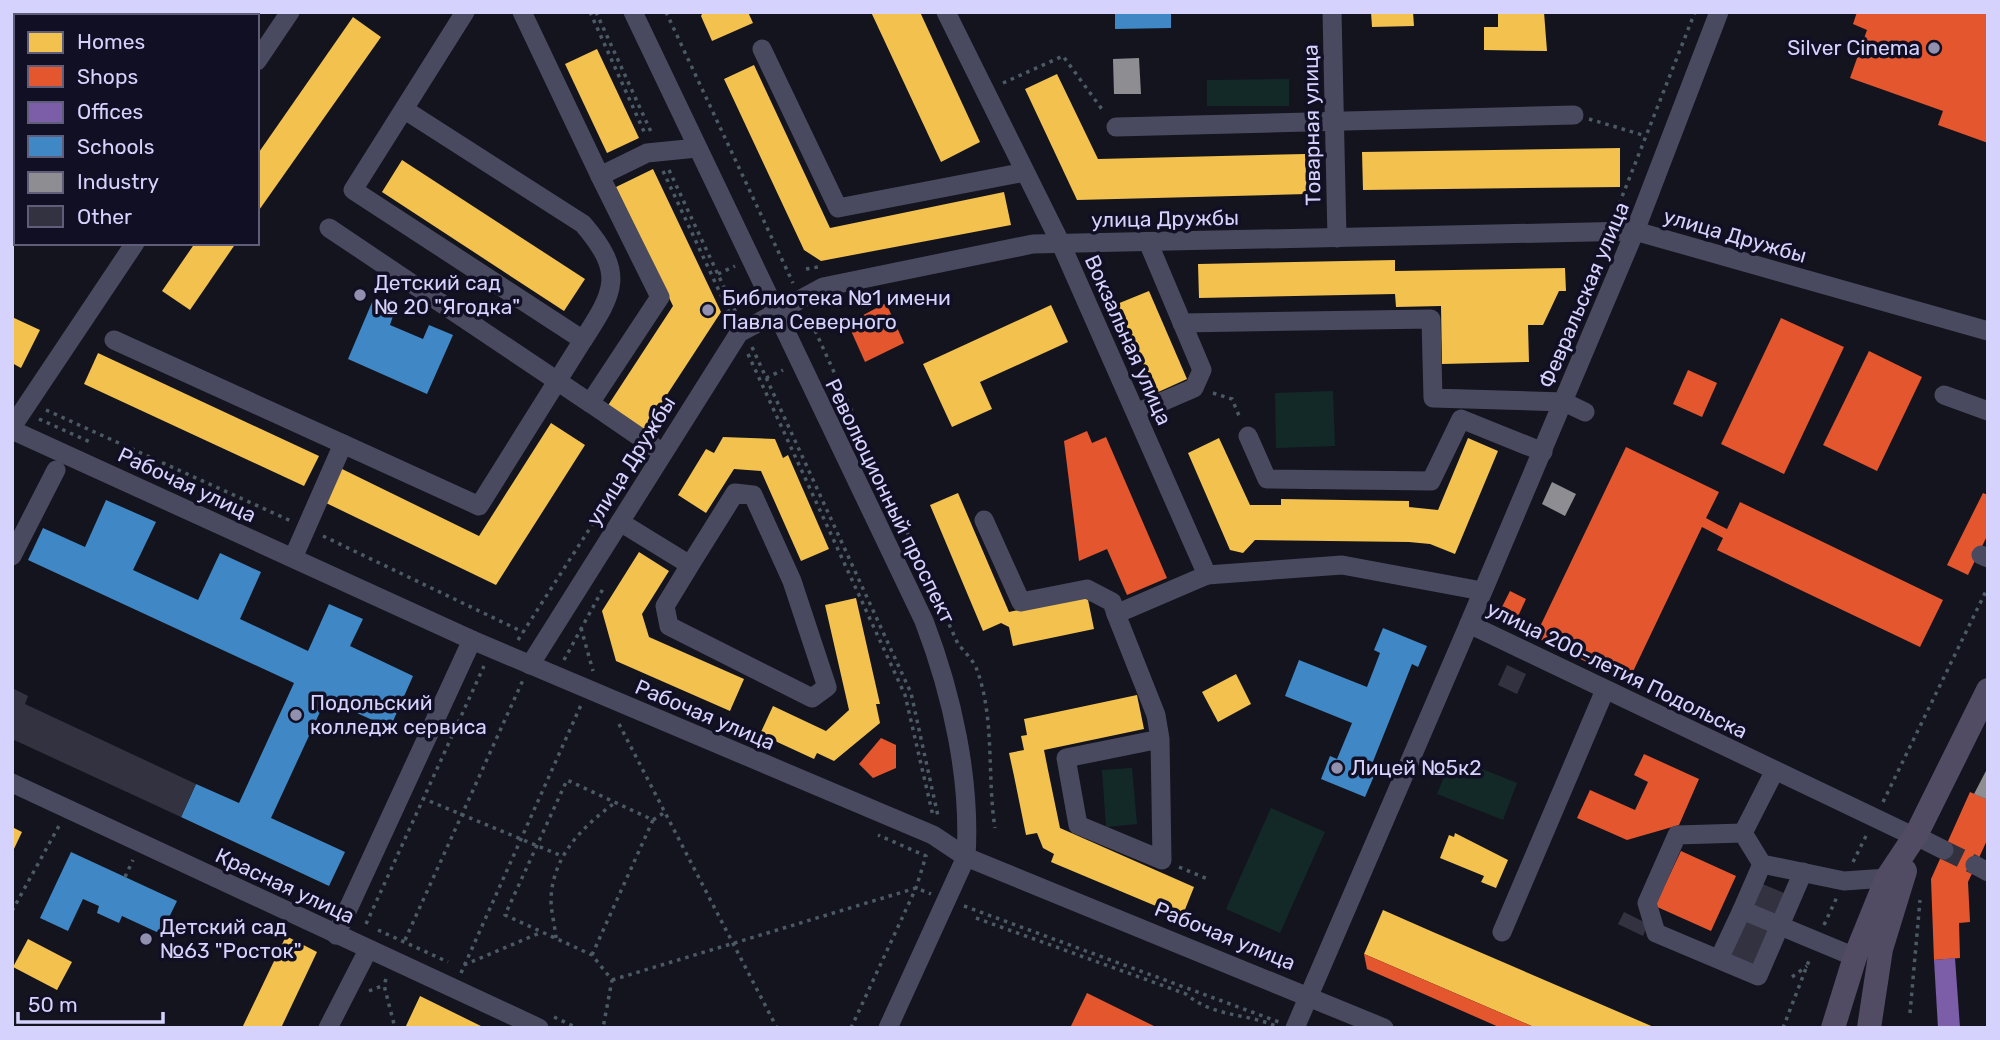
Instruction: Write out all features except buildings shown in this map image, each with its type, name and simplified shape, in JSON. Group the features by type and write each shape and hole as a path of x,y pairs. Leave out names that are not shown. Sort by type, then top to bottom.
{"main road":[{"path":"1833,1028 1886,878 1916,835 1988,690"},
{"path":"1869,1028 1881,949 1916,835"}],"street":[{"path":"259,58 290,12"},
{"path":"465,12 353,190 583,340"},
{"path":"522,12 660,297 590,403"},
{"name":"Революционный проспект","path":"633,12 924,621 936,652 964,786 968,827 966,858 888,1028"},
{"name":"Вокзальная улица","path":"946,12 1061,244 1208,575"},
{"name":"Товарная улица","path":"1332,12 1337,237"},
{"name":"Февральская улица","path":"1482,591 1635,231 1719,12"},
{"path":"762,49 838,208 1025,172"},
{"path":"114,340 479,506 608,302 611,278 598,242 583,224 405,110"},
{"path":"1116,127 1574,115"},
{"path":"600,176 647,153 696,148"},
{"path":"329,228 663,453"},
{"name":"улица Дружбы","path":"527,671 739,333 823,287 1033,244 1635,231 1988,331"},
{"path":"1136,413 1194,388 1202,370 1148,242"},
{"path":"12,429 134,245"},
{"path":"1182,323 1431,319 1433,398 1564,401 1585,412"},
{"path":"1944,396 1988,411"},
{"path":"1248,436 1267,479 1431,481 1461,419 1543,452"},
{"name":"Рабочая улица","path":"12,429 472,640 527,671 933,835 966,858 1384,1028"},
{"path":"293,558 343,444"},
{"path":"12,556 55,470"},
{"path":"735,493 752,495 792,581 827,687 811,698 669,626 665,606 690,565 735,493"},
{"path":"984,520 1021,601 1087,589 1112,602 1156,715 1160,739 1162,860 1078,825 1066,758 1160,739"},
{"path":"620,522 690,565"},
{"name":"улица 200-летия Подольска","path":"1116,614 1208,575 1342,565 1482,591 1469,624 1521,642 1605,690 1642,700 1732,743 1774,772 1944,850"},
{"path":"1285,1026 1310,996 1469,624"},
{"path":"336,934 472,640"},
{"path":"1502,932 1605,690"},
{"path":"1743,833 1774,772"},
{"name":"Красная улица","path":"12,783 199,881 336,934 539,1028"},
{"path":"1743,833 1762,864 1844,881 1886,878"},
{"path":"1743,833 1677,835 1647,903 1656,933 1758,976 1803,872"},
{"path":"1719,960 1762,864"},
{"path":"1742,910 1856,957"},
{"path":"329,1028 368,950"}],"path":[{"path":"596,12 911,693 939,818"},
{"path":"666,12 958,643 977,668 992,749 991,805 995,828"},
{"path":"1608,232 1695,12"},
{"path":"985,91 1063,55 1116,127"},
{"path":"1574,115 1647,136"},
{"path":"722,322 729,312"},
{"path":"747,352 905,695 933,817"},
{"path":"1194,388 1232,399 1248,436"},
{"path":"29,402 306,528 523,632"},
{"path":"517,641 645,441"},
{"path":"581,626 594,676"},
{"path":"366,925 486,661"},
{"path":"405,941 527,671"},
{"path":"460,975 582,704"},
{"path":"617,719 777,1028"},
{"path":"603,1028 612,980 592,955 505,915 567,780 653,820"},
{"path":"402,789 562,856"},
{"path":"556,938 551,899 562,856 587,824 615,802"},
{"path":"12,911 68,810"},
{"path":"592,955 653,820 665,812"},
{"path":"851,1028 916,888 926,856"},
{"path":"125,877 133,860"},
{"path":"1162,860 1210,880"},
{"path":"612,980 916,888"},
{"path":"1910,1013 1921,888"},
{"path":"980,912 1285,1026"},
{"path":"976,918 1186,994 1199,1005 1236,1018 1253,1016 1285,1026"},
{"path":"464,965 542,932"},
{"path":"1791,977 1807,966"},
{"path":"389,972 384,985 395,1028"},
{"path":"366,998 371,988 384,985"}],"green space":[{"path":"1289,79 1289,106 1207,106 1207,80"},
{"path":"1333,391 1335,446 1276,448 1275,393"},
{"path":"1452,757 1517,783 1503,820 1437,794"},
{"path":"1132,768 1137,824 1106,827 1102,770"},
{"path":"1271,808 1325,832 1280,933 1226,909"}],"tunnel":[{"path":"1944,850 1975,865"}],"place":[{"name":"Silver Cinema","path":"1934,48"},
{"name":"Детский сад № 20 \"Ягодка\"","path":"360,295"},
{"name":"Библиотека №1 имени Павла Северного","path":"708,310"},
{"name":"Подольский колледж сервиса","path":"296,715"},
{"name":"Лицей №5к2","path":"1337,768"},
{"name":"Детский сад №63 \"Росток\"","path":"146,939"}]}
